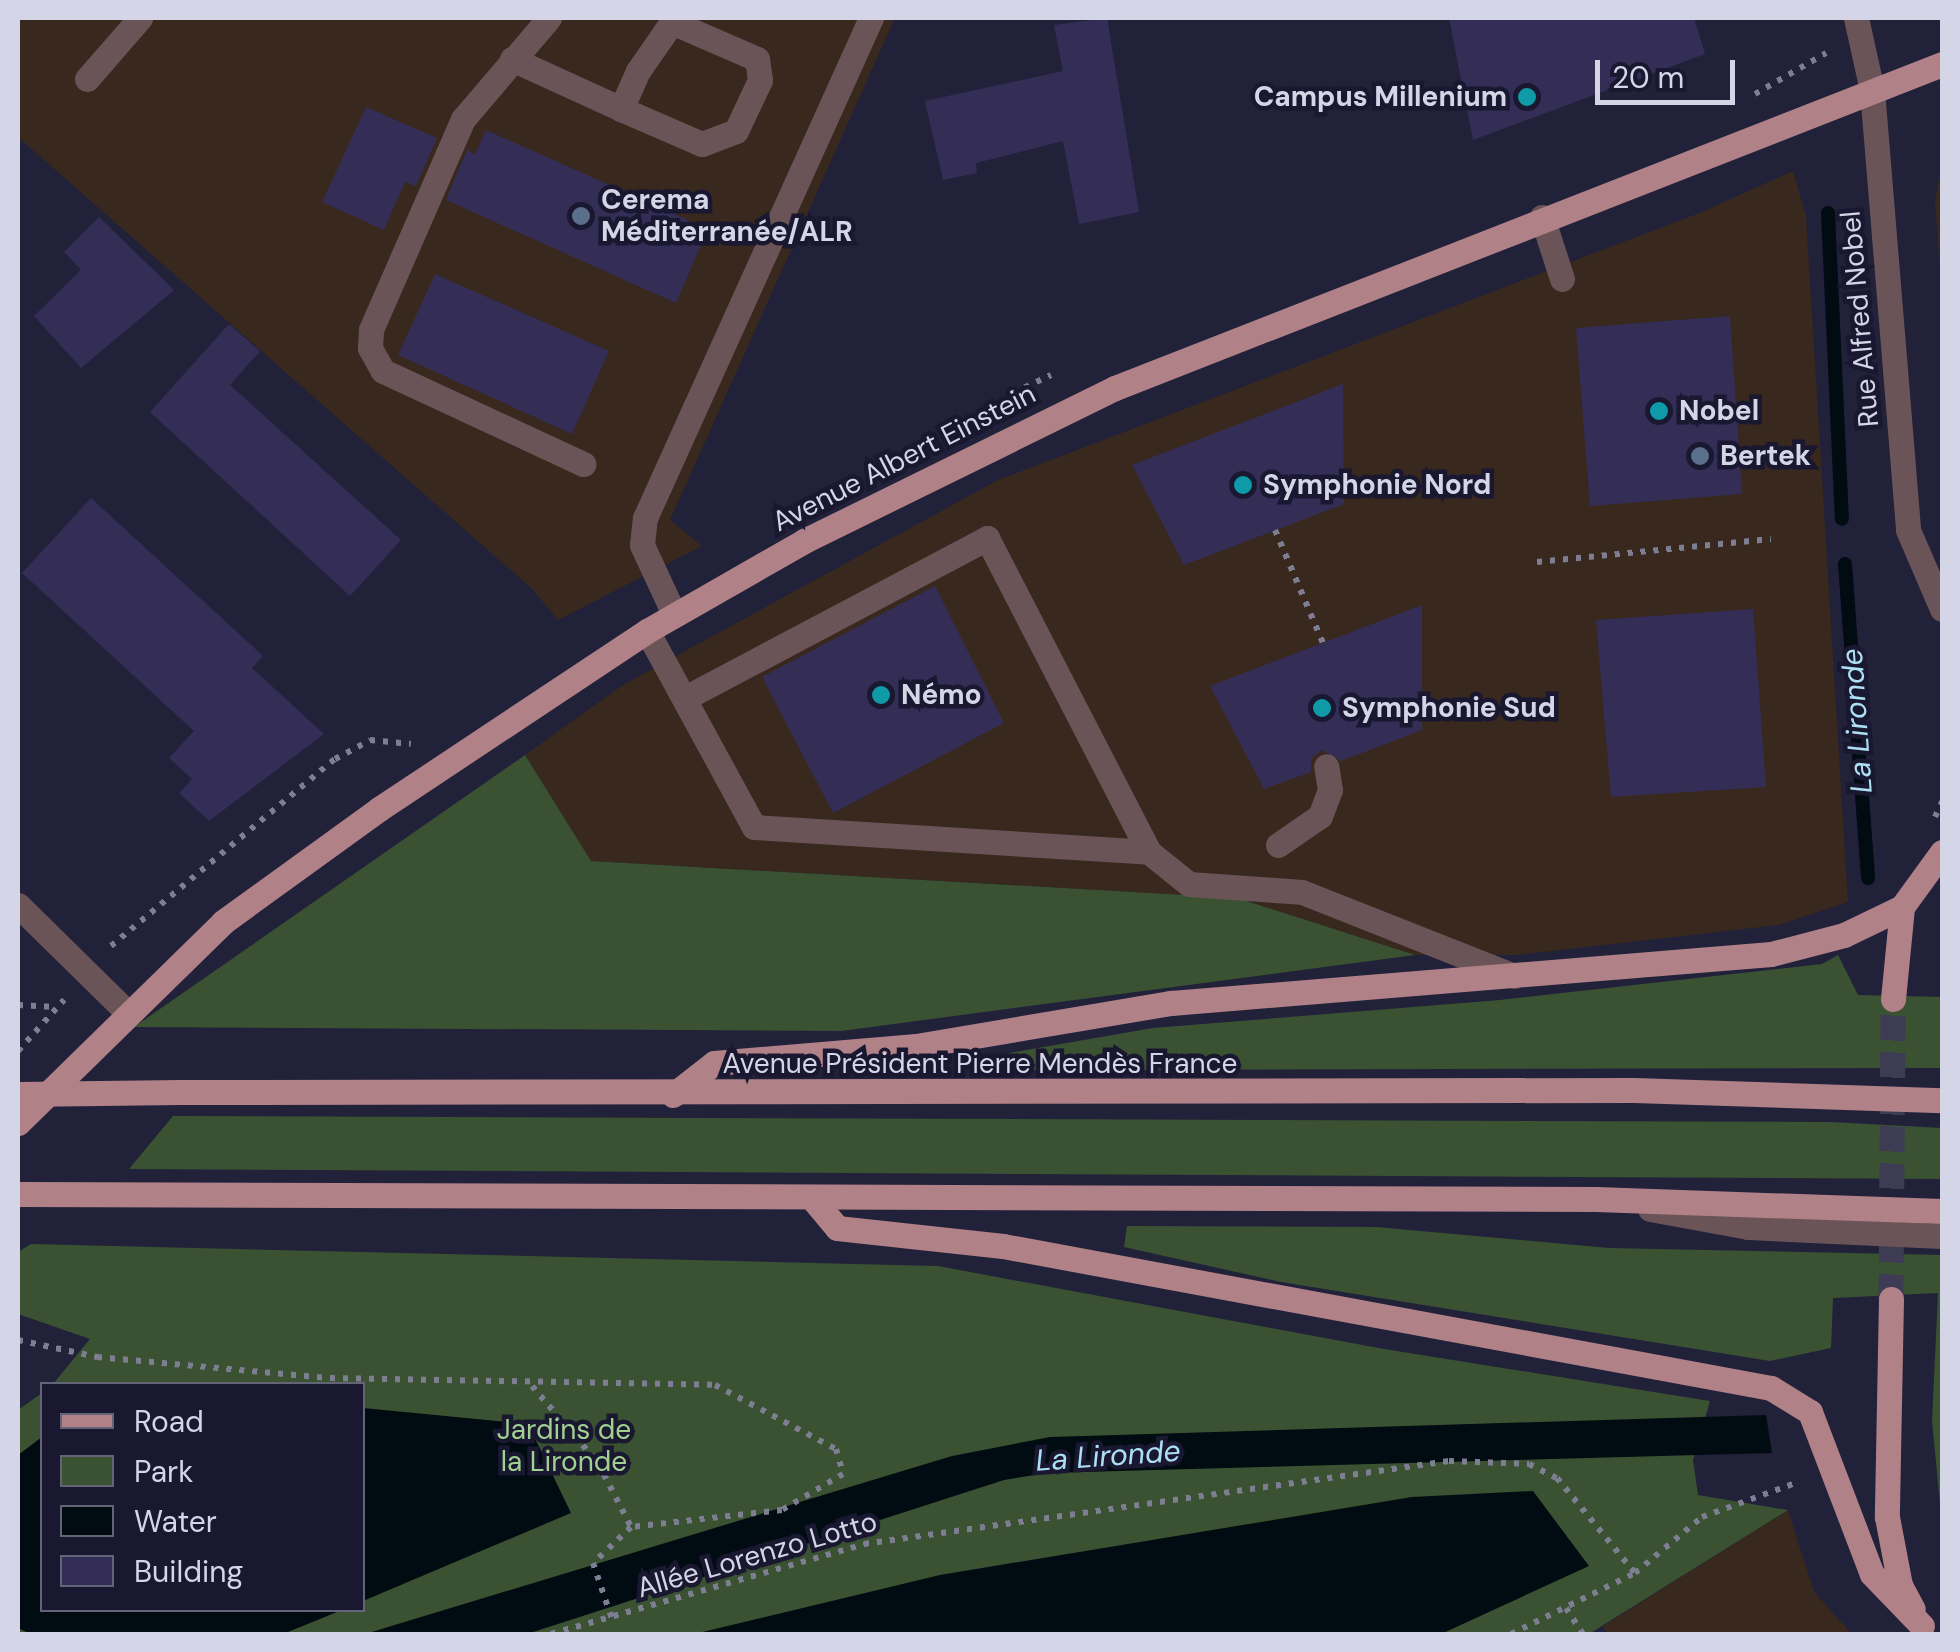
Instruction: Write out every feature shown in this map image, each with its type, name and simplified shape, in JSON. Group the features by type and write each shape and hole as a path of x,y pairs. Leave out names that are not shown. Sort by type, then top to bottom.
{"main road":[{"name":"Avenue Albert Einstein","path":"18,1122 126,1011 223,922 379,809 674,614 1042,421 1542,218 1942,64"},
{"path":"673,1095 714,1063 916,1046 1171,1003 1519,978 1771,954 1844,935 1902,907 1942,852"},
{"path":"1893,999 1902,907"},
{"name":"Avenue Président Pierre Mendès France","path":"18,1094 1634,1090 1942,1100"},
{"path":"18,1194 1596,1200 1942,1211"},
{"path":"812,1198 837,1228 1003,1246 1771,1388 1810,1412 1872,1574 1926,1630"},
{"path":"1891,1299 1887,1517 1900,1585 1926,1630"}],"street":[{"path":"86,79 140,18"},
{"path":"549,18 463,119 371,330 370,348 383,371 583,464"},
{"path":"674,614 642,545 646,518 870,18"},
{"name":"Rue Alfred Nobel","path":"1856,18 1872,90 1908,530 1942,609"},
{"path":"512,58 622,109 702,144 736,131 760,80 757,60 672,22 638,70 622,109"},
{"path":"1542,218 1562,279"},
{"path":"686,698 987,538 1149,852 1188,884 1302,892 1519,978"},
{"path":"647,632 754,827 1149,852"},
{"path":"1278,845 1320,816 1330,790 1326,766"},
{"path":"18,905 126,1011"},
{"path":"1596,1200 1748,1226 1942,1236"}],"path":[{"path":"1275,530 1323,643"},
{"path":"1536,562 1771,539"},
{"path":"18,1005 56,1007 18,1051"},
{"path":"18,1340 97,1358 330,1378 532,1386 715,1385 836,1450 843,1474 782,1510 630,1527 592,1563 612,1619"},
{"path":"532,1386 598,1463 630,1527"},
{"name":"Allée Lorenzo Lotto","path":"552,1634 864,1544 1448,1461 1529,1464 1557,1478 1636,1573"},
{"path":"1512,1634 1636,1573 1702,1517 1798,1482"},
{"path":"1566,1608 1583,1634"}],"shaded area":[{"path":"18,18 895,18 670,520 702,546 558,620 531,588 18,137"},
{"path":"1942,159 1942,298 1935,202"},
{"path":"1793,171 1806,216 1848,902 1779,925 1518,955 1415,955 1237,898 591,861 525,755 623,685 998,480 1702,212"},
{"path":"1788,1510 1814,1592 1852,1634 1609,1634 1602,1627"}],"green space":[{"path":"525,755 591,861 1237,898 1415,955 841,1031 134,1027"},
{"path":"1838,955 1858,995 1942,997 1942,1068 981,1070 980,1058 1153,1028 1500,1000 1822,964"},
{"path":"173,1116 1831,1122 1942,1128 1942,1179 129,1169"},
{"path":"1127,1226 1376,1227 1609,1248 1942,1255 1942,1525 1932,1421 1938,1293 1833,1298 1831,1348 1770,1361 1281,1282 1124,1247"},
{"name":"Jardins de la Lironde","path":"31,1244 938,1266 1384,1349 1710,1401 1693,1460 1698,1495 1788,1510 1589,1634 18,1634 18,1410 40,1394 40,1612 365,1612 365,1382 55,1382 90,1339 18,1314 18,1252"}],"water":[{"path":"365,1408 528,1424 571,1513 365,1600"},
{"path":"1766,1415 1772,1453 1047,1473 1004,1480 527,1634 365,1634 952,1456 1050,1437"},
{"path":"40,1438 40,1612 337,1612 283,1634 31,1634 18,1628 18,1455"},
{"path":"1533,1491 1589,1566 1441,1634 694,1634 940,1575 1412,1497"}],"building":[{"path":"1107,18 1139,212 1079,224 1063,141 976,163 977,173 943,180 925,101 1063,71 1054,25"},
{"name":"Campus Millenium","path":"1449,18 1694,18 1705,54 1473,140"},
{"path":"366,107 437,138 416,186 405,182 384,230 322,202"},
{"name":"Cerema Méditerranée/ALR","path":"486,130 708,229 676,303 446,200 467,150 475,154"},
{"path":"99,217 174,290 81,368 34,316 81,270 64,252"},
{"path":"435,274 609,351 572,434 398,355"},
{"name":"Nobel","path":"1730,316 1742,494 1590,506 1576,328"},
{"path":"229,324 260,351 230,385 401,540 350,596 150,412"},
{"name":"Symphonie Nord","path":"1343,384 1344,504 1184,565 1132,465"},
{"path":"91,498 263,656 252,668 324,734 209,821 179,793 192,779 169,758 194,731 22,573"},
{"name":"Némo","path":"935,586 1004,723 833,813 762,677"},
{"name":"Symphonie Sud","path":"1422,605 1422,730 1341,761 1322,750 1311,759 1311,772 1264,789 1210,686"},
{"path":"1753,609 1766,787 1611,797 1596,620"}],"waterway":[{"name":"La Lironde","path":"1828,213 1842,519"},
{"name":"La Lironde","path":"1845,564 1868,878"}],"tunnel":[{"path":"1891,1299 1893,999"}],"place":[{"name":"Campus Millenium","path":"1527,97"},
{"name":"Cerema Méditerranée/ALR","path":"581,216"},
{"name":"Nobel","path":"1659,411"},
{"name":"Bertek","path":"1700,456"},
{"name":"Symphonie Nord","path":"1243,485"},
{"name":"Némo","path":"881,695"},
{"name":"Symphonie Sud","path":"1322,708"}]}
